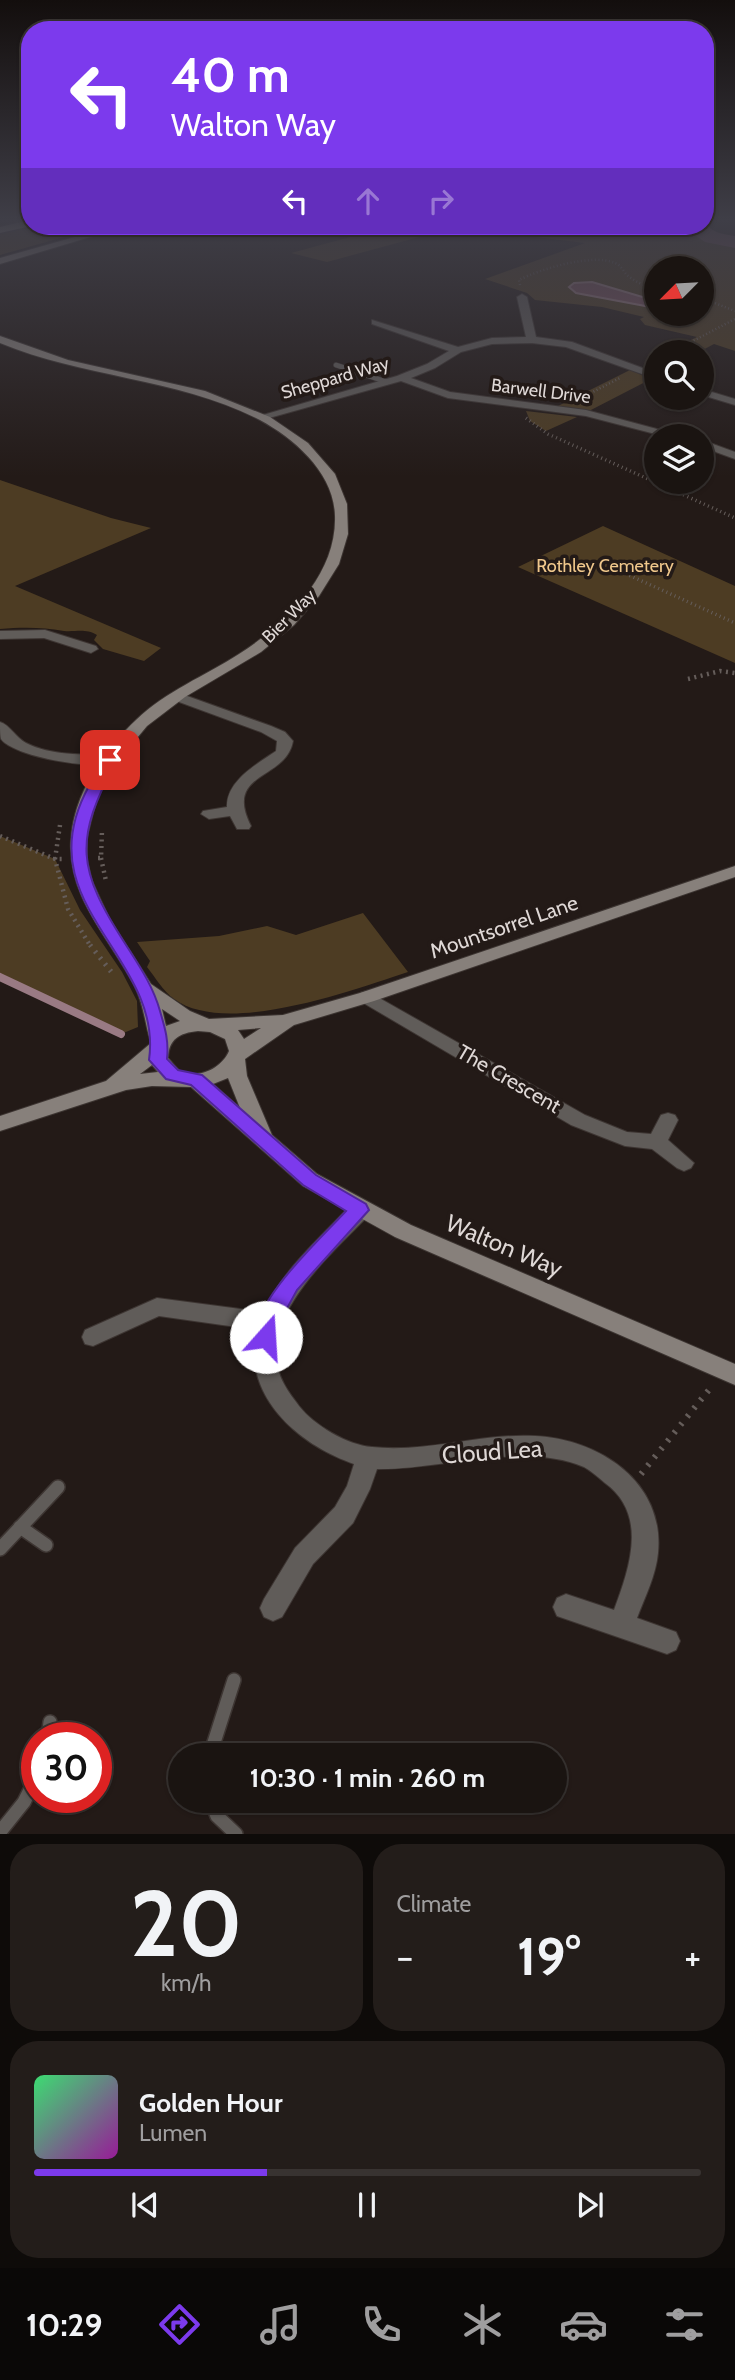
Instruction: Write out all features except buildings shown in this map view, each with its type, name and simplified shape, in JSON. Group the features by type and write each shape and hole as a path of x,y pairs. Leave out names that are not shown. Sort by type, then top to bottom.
{"street":[{"path":"527,306 533,340"},
{"path":"361,327 387,317"},
{"path":"375,322 457,350"},
{"name":"Bier Way","path":"0,339 52,361 178,388 228,403 262,417 300,442 331,474 343,513 342,534 336,558 323,582 303,608 281,630 253,651 154,712 110,760 89,799 79,836 79,860 84,886 145,988 159,1047"},
{"name":"Sheppard Way","path":"262,417 401,378 431,366 457,350 492,341 533,340 568,344 644,371"},
{"name":"Barwell Drive","path":"401,378 448,395 560,409 644,427"},
{"path":"714,396 735,402"},
{"path":"714,448 735,456"},
{"path":"0,635 46,634 84,643"},
{"path":"176,696 266,729 280,735 285,741 283,753 246,782 235,802 235,811 243,826"},
{"path":"0,727 17,744 33,751 110,760"},
{"path":"209,814 235,811"},
{"name":"Mountsorrel Lane","path":"208,1024 287,1020 367,997 735,872"},
{"name":"Bier Way","path":"145,988 183,1015 208,1024"},
{"name":"The Crescent","path":"367,997 596,1129 625,1139 657,1142"},
{"name":"Mountsorrel Lane","path":"238,1055 287,1020"},
{"path":"0,1124 109,1086 160,1078 190,1079 221,1074 238,1055 233,1035 208,1024 177,1028 159,1047 109,1086"},
{"path":"159,1047 158,1060 163,1068 190,1079"},
{"name":"Walton Way","path":"238,1055 237,1076 265,1142"},
{"name":"Walton Way","path":"190,1079 310,1180 360,1210 730,1373"},
{"path":"668,1119 657,1142 684,1163"},
{"name":"Cloud Lea","path":"360,1210 290,1284 268,1322 265,1356 267,1372 289,1412 303,1427 368,1458 423,1458 542,1445 570,1450 593,1459 613,1472 629,1489 643,1524 645,1553 622,1624"},
{"path":"93,1337 157,1307 268,1322"},
{"path":"274,1608 304,1556 344,1515 358,1489 368,1458"},
{"path":"566,1607 667,1641"}],"lane":[{"path":"336,365 387,382"},
{"path":"0,1549 58,1487"},
{"path":"20,1527 46,1545"},
{"path":"214,1743 233,1680"},
{"path":"0,1832 21,1806"},
{"path":"216,1813 236,1834"}],"path":[{"path":"694,340 735,319"},
{"path":"529,422 638,369"},
{"path":"524,405 522,412 529,422 548,434 735,518"},
{"path":"613,568 735,623"},
{"path":"688,679 720,671 735,673"},
{"path":"55,859 61,822"},
{"path":"0,836 55,859 100,858 102,825"},
{"path":"629,1489 730,1373"}],"green space":[{"path":"588,306 644,306 644,317 602,307"},
{"path":"714,306 735,306 735,351 714,344 714,340 691,340 697,337 649,326 714,326"},
{"path":"630,370 644,376 644,383 589,411 558,406"},
{"path":"526,411 577,417 546,431 530,421"},
{"path":"0,480 111,518 151,528 15,586 161,648 144,661 103,649 94,640 97,635 89,632 0,629"},
{"name":"Rothley Cemetery","path":"603,526 735,586 735,663 518,567"},
{"path":"0,836 55,859 80,910 122,972 137,1001 138,1027 121,1034 0,977"},
{"path":"363,913 408,972 324,998 256,1012 225,1013 197,1009 174,999 147,967 150,961 137,942 219,936 267,926 296,935"}],"waterway":[{"path":"0,977 121,1034"}],"route":[{"path":"110,760 89,799 79,836 79,860 84,886 93,905 145,988 160,1042 158,1060 172,1075 196,1080 310,1180 360,1210 290,1284 268,1322 266,1337"}]}
